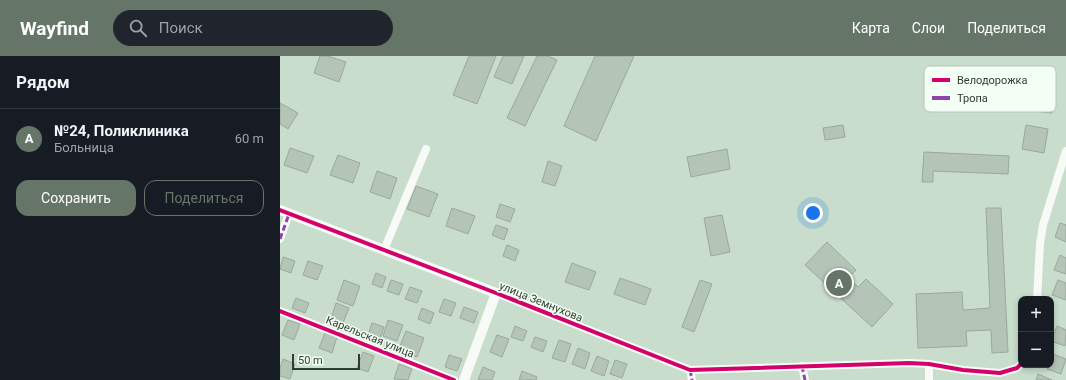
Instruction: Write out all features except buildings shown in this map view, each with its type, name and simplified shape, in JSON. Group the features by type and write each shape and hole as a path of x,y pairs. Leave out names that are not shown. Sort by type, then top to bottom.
{"street":[{"path":"384,250 426,149"},
{"path":"1037,296 1040,244 1043,226 1066,151"},
{"path":"280,239 285,212"},
{"name":"улица Земнухова","path":"285,212 496,293 690,370 909,363 1000,373 1018,367"},
{"path":"464,380 496,293"},
{"name":"Карельская улица","path":"280,311 454,380"},
{"path":"929,364 929,380"},
{"path":"802,366 805,380"},
{"path":"690,370 692,380"}],"marked path":[{"path":"280,239 289,214"},
{"path":"802,366 805,380"},
{"path":"690,370 692,380"}],"cycle path":[{"path":"280,210 496,293 690,370 909,363 1000,373 1018,367"},
{"path":"280,311 454,380"}],"place":[{"name":"№24, Поликлиника","path":"839,283"}]}
